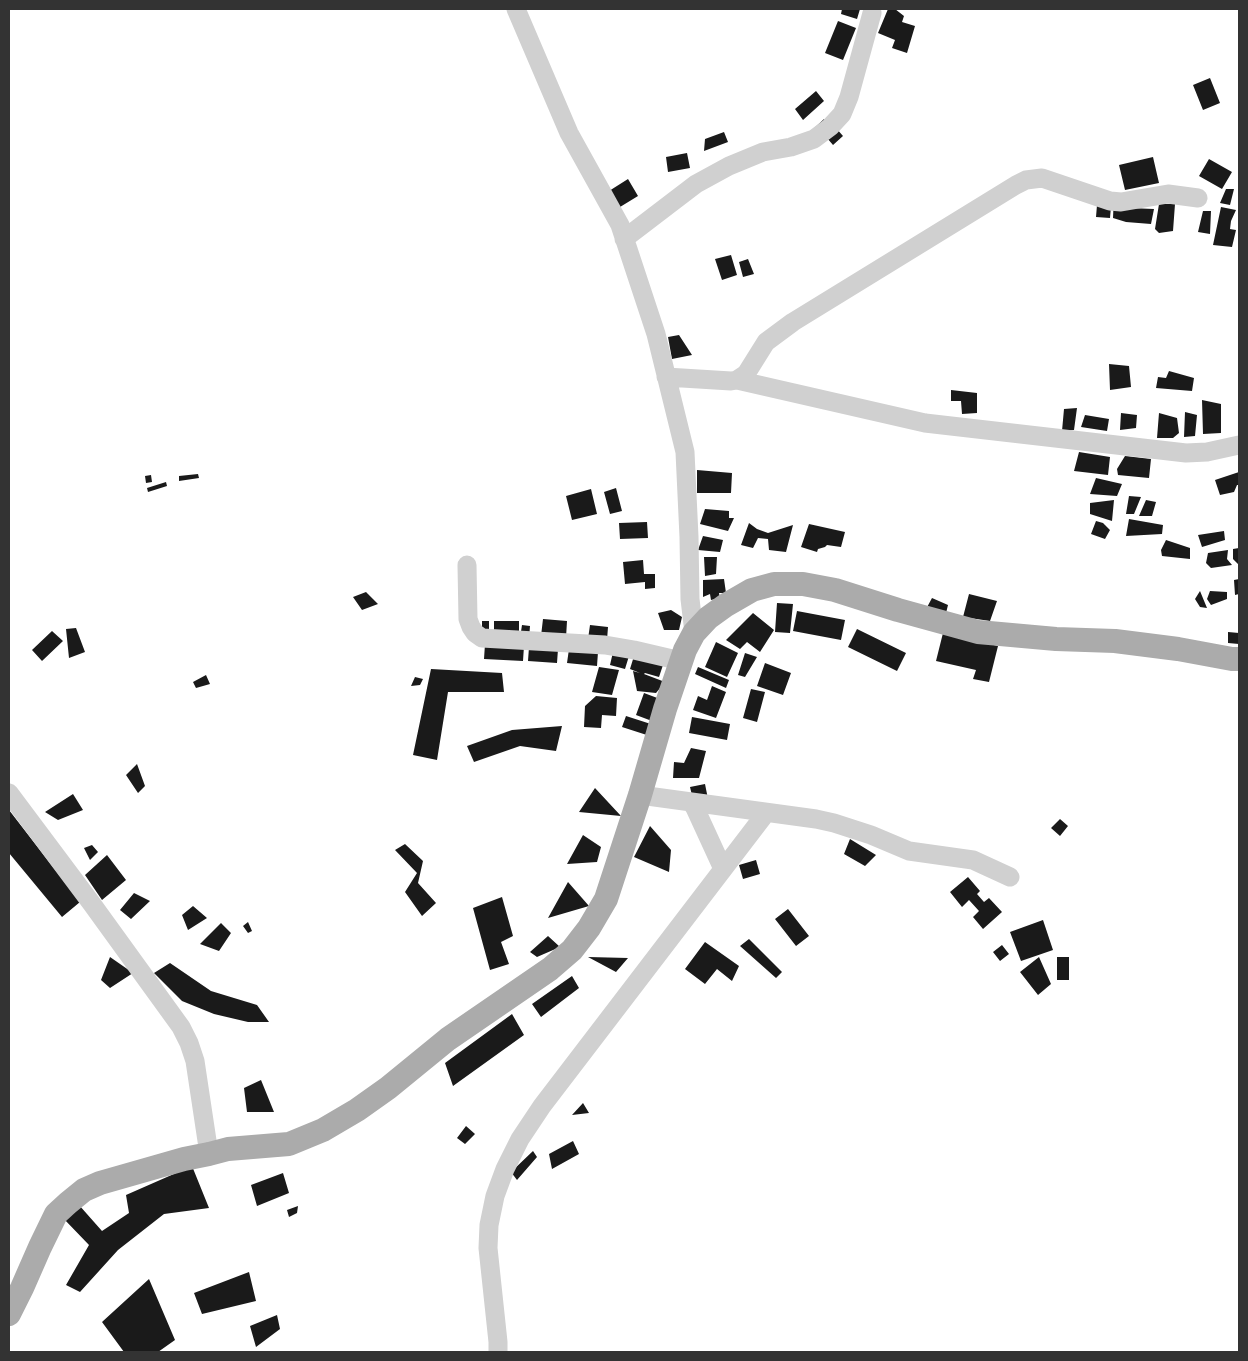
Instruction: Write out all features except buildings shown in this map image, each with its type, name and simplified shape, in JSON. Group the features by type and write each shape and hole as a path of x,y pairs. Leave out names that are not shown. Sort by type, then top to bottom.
{"main road":[{"path":"9,1314 56,1214 84,1190 100,1183 184,1159 228,1149 289,1144 323,1130 357,1110 388,1088 448,1039 550,969 572,950 589,928 606,899 640,795 664,709 680,661 694,633 714,613 752,590 774,584 803,584 835,590 978,632 1056,639 1115,641 1239,659"}],"street":[{"path":"516,9 569,133 620,225 656,334 684,452 689,536 690,599 694,633"},
{"path":"624,238 696,184 720,170 763,152 791,147 814,139 830,127 842,114 849,97 872,13"},
{"path":"737,380 746,374 766,342 782,330 1026,180 1042,178 1110,201 1120,202 1168,194 1198,198"},
{"path":"666,377 737,380 925,424 1186,454 1239,446"},
{"path":"467,565 468,620 475,634 482,638 606,645 680,661"},
{"path":"9,793 181,1027 195,1061 209,1154"},
{"path":"640,795 816,819 872,835 909,851 973,860 1010,877"},
{"path":"691,802 723,870"},
{"path":"498,1352 488,1248 489,1225 495,1196 505,1169 520,1139 542,1106 766,813"}]}
